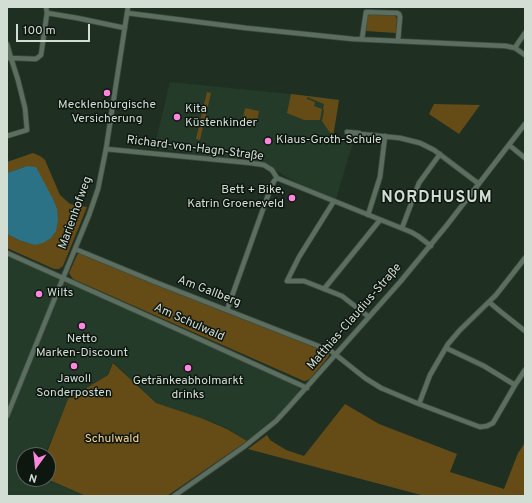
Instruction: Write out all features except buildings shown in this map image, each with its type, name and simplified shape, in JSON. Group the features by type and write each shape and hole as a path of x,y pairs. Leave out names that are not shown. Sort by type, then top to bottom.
{"street":[{"path":"9,58 36,59 41,54 47,13 46,7"},
{"name":"Marienhofweg","path":"7,416 89,215 98,189 106,148 128,7"},
{"path":"362,39 366,12 397,13 400,15 398,41"},
{"path":"47,13 125,28"},
{"path":"127,13 246,28 362,39 501,45 515,48 525,55"},
{"path":"515,48 525,33"},
{"path":"7,44 9,58 18,80 25,108 27,130 7,136"},
{"name":"Matthias-Claudius-Straße","path":"174,496 245,446 276,421 400,282 525,124"},
{"path":"347,132 412,140 427,146 440,154 479,184"},
{"path":"351,137 361,134"},
{"path":"368,215 380,177 385,136"},
{"path":"509,145 525,158"},
{"name":"Richard-von-Hagn-Straße","path":"106,148 258,164 272,170 277,178 402,228 418,236 430,246"},
{"path":"402,228 419,183 440,154"},
{"path":"227,310 274,181 277,178"},
{"path":"334,201 299,257 287,281 304,281 324,288 342,296 369,317"},
{"path":"324,288 380,220"},
{"name":"Am Gallberg","path":"75,249 326,349 372,382 392,393 480,427 488,426 496,420 525,370"},
{"name":"Am Schulwald","path":"7,253 307,388"},
{"path":"419,404 430,374 446,348 460,330 489,302 525,258"},
{"path":"489,302 525,331"},
{"path":"446,348 484,366 515,385"}],"shaded area":[{"name":"Klaus-Groth-Schule","path":"170,82 339,100 333,137 353,142 336,199 297,183 265,164 189,155 186,152 154,149"},
{"path":"7,255 292,383 299,388 298,394 278,415 247,441 227,428 156,403 113,362 107,375 68,399 48,447 16,447 16,487 56,487 56,483 85,496 7,496"}],"green space":[{"path":"370,14 395,15 397,19 396,33 366,31 367,17"},
{"path":"207,92 211,93 200,140 196,139"},
{"path":"291,94 339,100 333,137 322,121 324,104 307,97 307,99 315,102 314,106 322,109 320,120 304,120 287,113"},
{"path":"434,104 480,105 459,134 429,114"},
{"path":"245,108 259,111 257,121 243,118"},
{"path":"33,153 45,160 60,195 70,204 87,207 63,266 59,269 54,269 7,248 7,234 34,245 27,166 7,173 7,162"},
{"path":"79,253 84,253 328,351 327,353 329,353 329,356 310,379 304,381 73,279 69,273"},
{"name":"Schulwald","path":"113,363 156,403 201,418 227,429 247,441 167,496 86,496 56,483 56,447 49,447 68,399 108,375"},
{"path":"345,404 379,424 457,454 450,472 504,489 518,453 525,443 525,496 425,496 248,449 267,435 270,440 286,450 304,456"}],"water":[{"path":"27,166 36,167 53,199 57,209 58,220 56,231 51,238 43,243 34,245 7,234 7,173"}],"place":[{"name":"Mecklenburgische Versicherung","path":"107,93"},
{"name":"Kita Küstenkinder","path":"177,117"},
{"name":"Klaus-Groth-Schule","path":"268,141"},
{"name":"Bett + Bike, Katrin Groeneveld","path":"292,198"},
{"name":"Wilts","path":"39,294"},
{"name":"Netto Marken-Discount","path":"82,326"},
{"name":"Jawoll Sonderposten","path":"74,366"},
{"name":"Getränkeabholmarkt drinks","path":"188,368"}],"district":[{"name":"NORDHUSUM","path":"437,199"}]}
